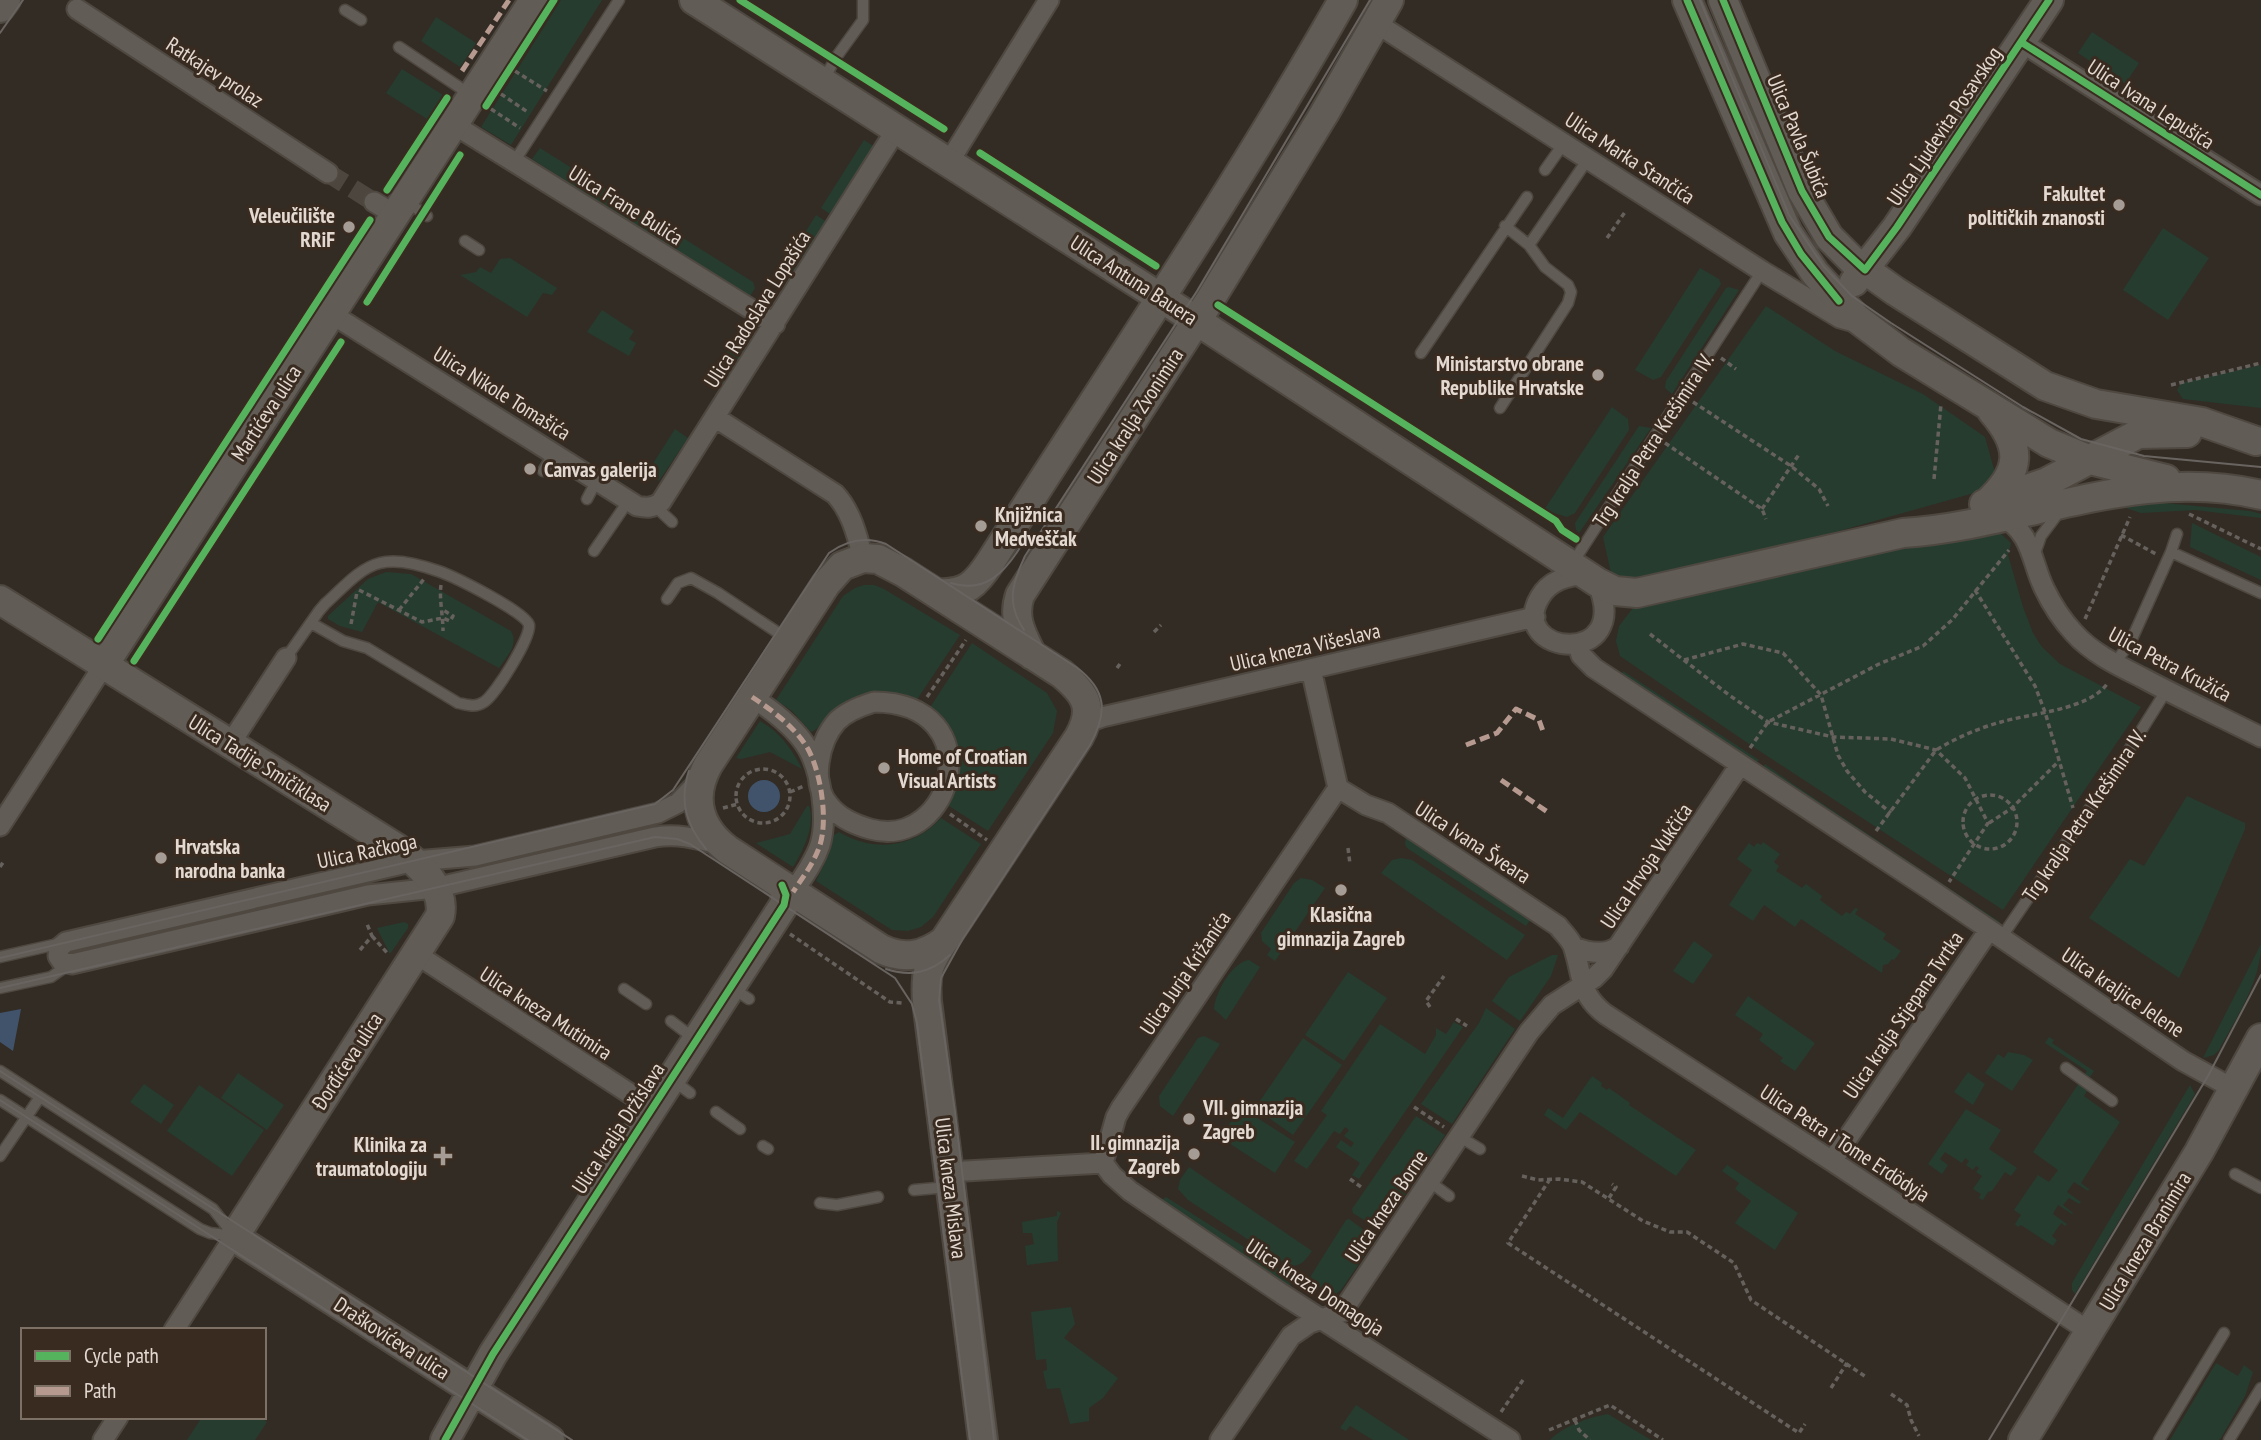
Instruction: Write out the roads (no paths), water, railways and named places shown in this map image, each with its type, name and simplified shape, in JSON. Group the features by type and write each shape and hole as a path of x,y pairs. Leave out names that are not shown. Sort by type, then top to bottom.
{"main road":[{"path":"0,8 6,0"},
{"name":"Martićeva ulica","path":"104,665 330,313 390,205 453,124 485,97 534,0"},
{"name":"Ulica Antuna Bauera","path":"694,0 1585,573"},
{"name":"Ulica kralja Zvonimira","path":"937,593 961,592 982,575 1267,132 1343,0"},
{"path":"1687,0 1782,222 1801,254 1862,324 1901,352 2049,443 2090,460 2146,475 2261,495"},
{"name":"Ulica Pavla Šubića","path":"1723,0 1801,191 1829,237 1865,270"},
{"name":"Ulica Ljudevita Posavskog","path":"1839,300 1897,227 2049,0"},
{"name":"Ulica kralja Zvonimira","path":"1032,655 1017,619 1020,595 1197,321 1292,167 1383,11"},
{"path":"1865,270 2020,372 2058,392 2114,408 2189,418 2259,441"},
{"path":"1988,407 2007,430 2012,442 2015,464 1994,510"},
{"path":"1585,573 1615,591 1632,594 1903,533 1942,531 1994,510 2127,438 2149,432 2259,441"},
{"path":"1994,510 2070,501 2126,490 2203,486"},
{"path":"944,941 919,954 899,956 890,953 721,845 702,822 698,796 701,779 789,640 842,566 863,558 878,559 937,593 1062,674 1079,689 1088,712 1086,723"},
{"name":"Ulica Tadije Smičiklasa","path":"0,600 415,862"},
{"name":"Ulica kneza Mislava","path":"983,1440 926,989 929,964 1086,723"},
{"path":"415,862 435,888"},
{"name":"Đorđićeva ulica","path":"234,1237 404,957 440,916 442,909 435,888"},
{"name":"Ulica kralja Držislava","path":"445,1440 500,1343 652,1108 680,1086 696,1040 740,993 784,905 787,888"},
{"name":"Ulica kneza Branimira","path":"2023,1440 2199,1152 2261,1038"},
{"name":"Draškovićeva ulica","path":"234,1237 550,1440"}],"street":[{"path":"949,162 1049,0"},
{"name":"Ratkajev prolaz","path":"76,9 328,173"},
{"name":"Ulica Marka Stančića","path":"1383,11 1588,159 1840,318 1862,324"},
{"name":"Ulica Ivana Lepušića","path":"2021,41 2261,195"},
{"name":"Ulica Frane Bulića","path":"453,124 775,324"},
{"name":"Ulica Radoslava Lopašića","path":"653,507 661,502 716,418 897,130"},
{"name":"Ulica Nikole Tomašića","path":"330,313 637,506 653,507"},
{"path":"716,418 835,494 849,514 863,558"},
{"name":"Ulica Petra Kružića","path":"1994,510 2023,533 2045,590 2059,614 2092,649 2166,691 2261,737"},
{"path":"1598,630 1605,603 1585,573 1569,576 1546,588 1538,601 1535,617 1539,628 1551,641 1565,646 1586,641 1598,630 1614,609 1632,594"},
{"name":"Ulica kneza Višeslava","path":"1086,723 1102,717 1535,617"},
{"path":"1578,645 1581,655 1594,668 1745,756 1995,934"},
{"path":"230,744 286,657"},
{"name":"Martićeva ulica","path":"0,826 104,665"},
{"path":"1311,669 1338,788"},
{"path":"752,697 790,727 808,749 819,781 829,806 857,825 877,831 897,830 916,823 932,811 943,795 949,776 949,760 946,744 939,730 915,709 895,702 874,702 854,708 838,721 826,738 820,758 819,781 824,820 820,844 808,870 787,888"},
{"name":"Ulica Hrvoja Vukčića","path":"1583,986 1598,974 1619,947 1745,756"},
{"name":"Ulica Račkoga","path":"66,942 415,862 475,856 665,811 684,798 701,779"},
{"name":"Ulica Ivana Šveara","path":"1338,788 1366,805 1388,813 1558,926 1574,947 1583,986"},
{"name":"Ulica Jurja Križanića","path":"1103,1163 1121,1108 1338,788"},
{"name":"Ulica Račkoga","path":"72,964 368,895 435,888 662,836 686,835 721,845"},
{"name":"Ulica kraljice Jelene","path":"1995,934 2194,1068 2234,1089"},
{"name":"Ulica kralja Stjepana Tvrtka","path":"1832,1161 1995,934"},
{"path":"66,942 59,948 58,956 62,962 72,964"},
{"path":"1574,947 1604,953 1619,947"},
{"name":"Ulica kneza Mutimira","path":"404,957 461,985 652,1108"},
{"name":"Ulica Petra i Tome Erdödyja","path":"1583,986 1590,1001 1605,1014 2090,1332"},
{"name":"Ulica kneza Borne","path":"1220,1440 1291,1336 1300,1328 1342,1312 1430,1182 1453,1133 1543,1013 1583,986"},
{"path":"949,1180 1103,1163"},
{"name":"Ulica kneza Domagoja","path":"1103,1163 1130,1191 1322,1320 1510,1440"},
{"name":"Đorđićeva ulica","path":"175,1328 234,1237"},
{"path":"103,1440 117,1419"}],"lane":[{"path":"514,162 619,0"},
{"path":"822,82 863,20 863,0"},
{"path":"345,10 361,20"},
{"path":"399,47 485,97"},
{"path":"1545,170 1564,143"},
{"path":"1529,246 1588,159"},
{"path":"1421,353 1527,197"},
{"path":"390,205 427,216"},
{"path":"1500,408 1568,303 1571,292 1568,285 1545,267 1529,246 1505,226"},
{"path":"465,241 479,250"},
{"name":"Trg kralja Petra Krešimira IV.","path":"1585,573 1762,271"},
{"path":"543,471 554,453"},
{"path":"587,499 597,480"},
{"path":"594,551 629,500"},
{"path":"2033,560 2045,528 2070,501"},
{"path":"653,507 672,522"},
{"path":"2115,663 2132,641 2177,534"},
{"path":"2171,552 2261,593"},
{"path":"286,657 311,623 325,604 366,568 378,563 397,562 447,575 509,607 529,624 529,633 522,649 492,694 473,707 458,703 367,648 343,641 311,623"},
{"path":"667,599 678,583 691,578 789,640"},
{"name":"Trg kralja Petra Krešimira IV.","path":"1995,934 2122,761 2166,691"},
{"path":"0,957 66,942"},
{"name":"Ulica Račkoga","path":"0,988 51,976 72,964"},
{"path":"624,989 646,1004"},
{"path":"671,1021 696,1040"},
{"path":"2066,1068 2112,1101"},
{"name":"Draškovićeva ulica","path":"0,1071 214,1209 234,1237"},
{"path":"0,1156 40,1097"},
{"name":"Draškovićeva ulica","path":"1,1100 200,1228 210,1233 234,1237"},
{"path":"716,1112 740,1129"},
{"path":"1453,1133 1480,1149"},
{"path":"2235,1174 2261,1188"},
{"path":"914,1190 949,1180"},
{"path":"1430,1182 1449,1196"},
{"path":"820,1203 837,1205 878,1197"},
{"path":"2159,1440 2224,1333"},
{"path":"2229,1440 2261,1388"}],"water":[{"path":"764,780 775,785 780,796 775,807 764,812 753,807 748,796 753,785"},
{"path":"21,1009 13,1051 0,1042 0,1013"}],"tunnel":[{"path":"328,173 374,202"}],"tram line":[{"path":"0,33 23,0"},
{"path":"1024,630 1015,611 1013,593 1025,556 1197,291 1370,0"},
{"path":"1700,0 1789,215 1824,267 1852,296 2023,407 2081,439 2144,456 2261,467"},
{"path":"0,958 655,804 673,790 829,553 856,541 871,540 886,544 1076,667 1094,684 1101,702 1100,722 1090,745 962,940 941,978 939,1000 994,1440"},
{"path":"951,583 963,586 984,583 1001,572 1021,546"},
{"path":"689,771 685,792 686,812 689,822 706,849"},
{"path":"0,988 655,837 677,839 690,844 895,978 912,1004 917,1023 970,1440"},
{"path":"886,969 904,973 920,972 935,966 950,955"},
{"path":"1989,1440 2208,1076 2261,975"},
{"path":"0,1071 572,1440"},
{"path":"0,1100 528,1440"}],"place":[{"name":"Fakultet političkih znanosti","path":"2119,205"},
{"name":"Veleučilište RRiF","path":"349,227"},
{"name":"Ministarstvo obrane Republike Hrvatske","path":"1598,375"},
{"name":"Canvas galerija","path":"530,469"},
{"name":"Knjižnica Medveščak","path":"981,526"},
{"name":"Home of Croatian Visual Artists","path":"884,768"},
{"name":"Hrvatska narodna banka","path":"161,858"},
{"name":"Klasična gimnazija Zagreb","path":"1341,890"},
{"name":"VII. gimnazija Zagreb","path":"1189,1119"},
{"name":"II. gimnazija Zagreb","path":"1194,1154"},
{"name":"Klinika za traumatologiju","path":"443,1156"}]}
